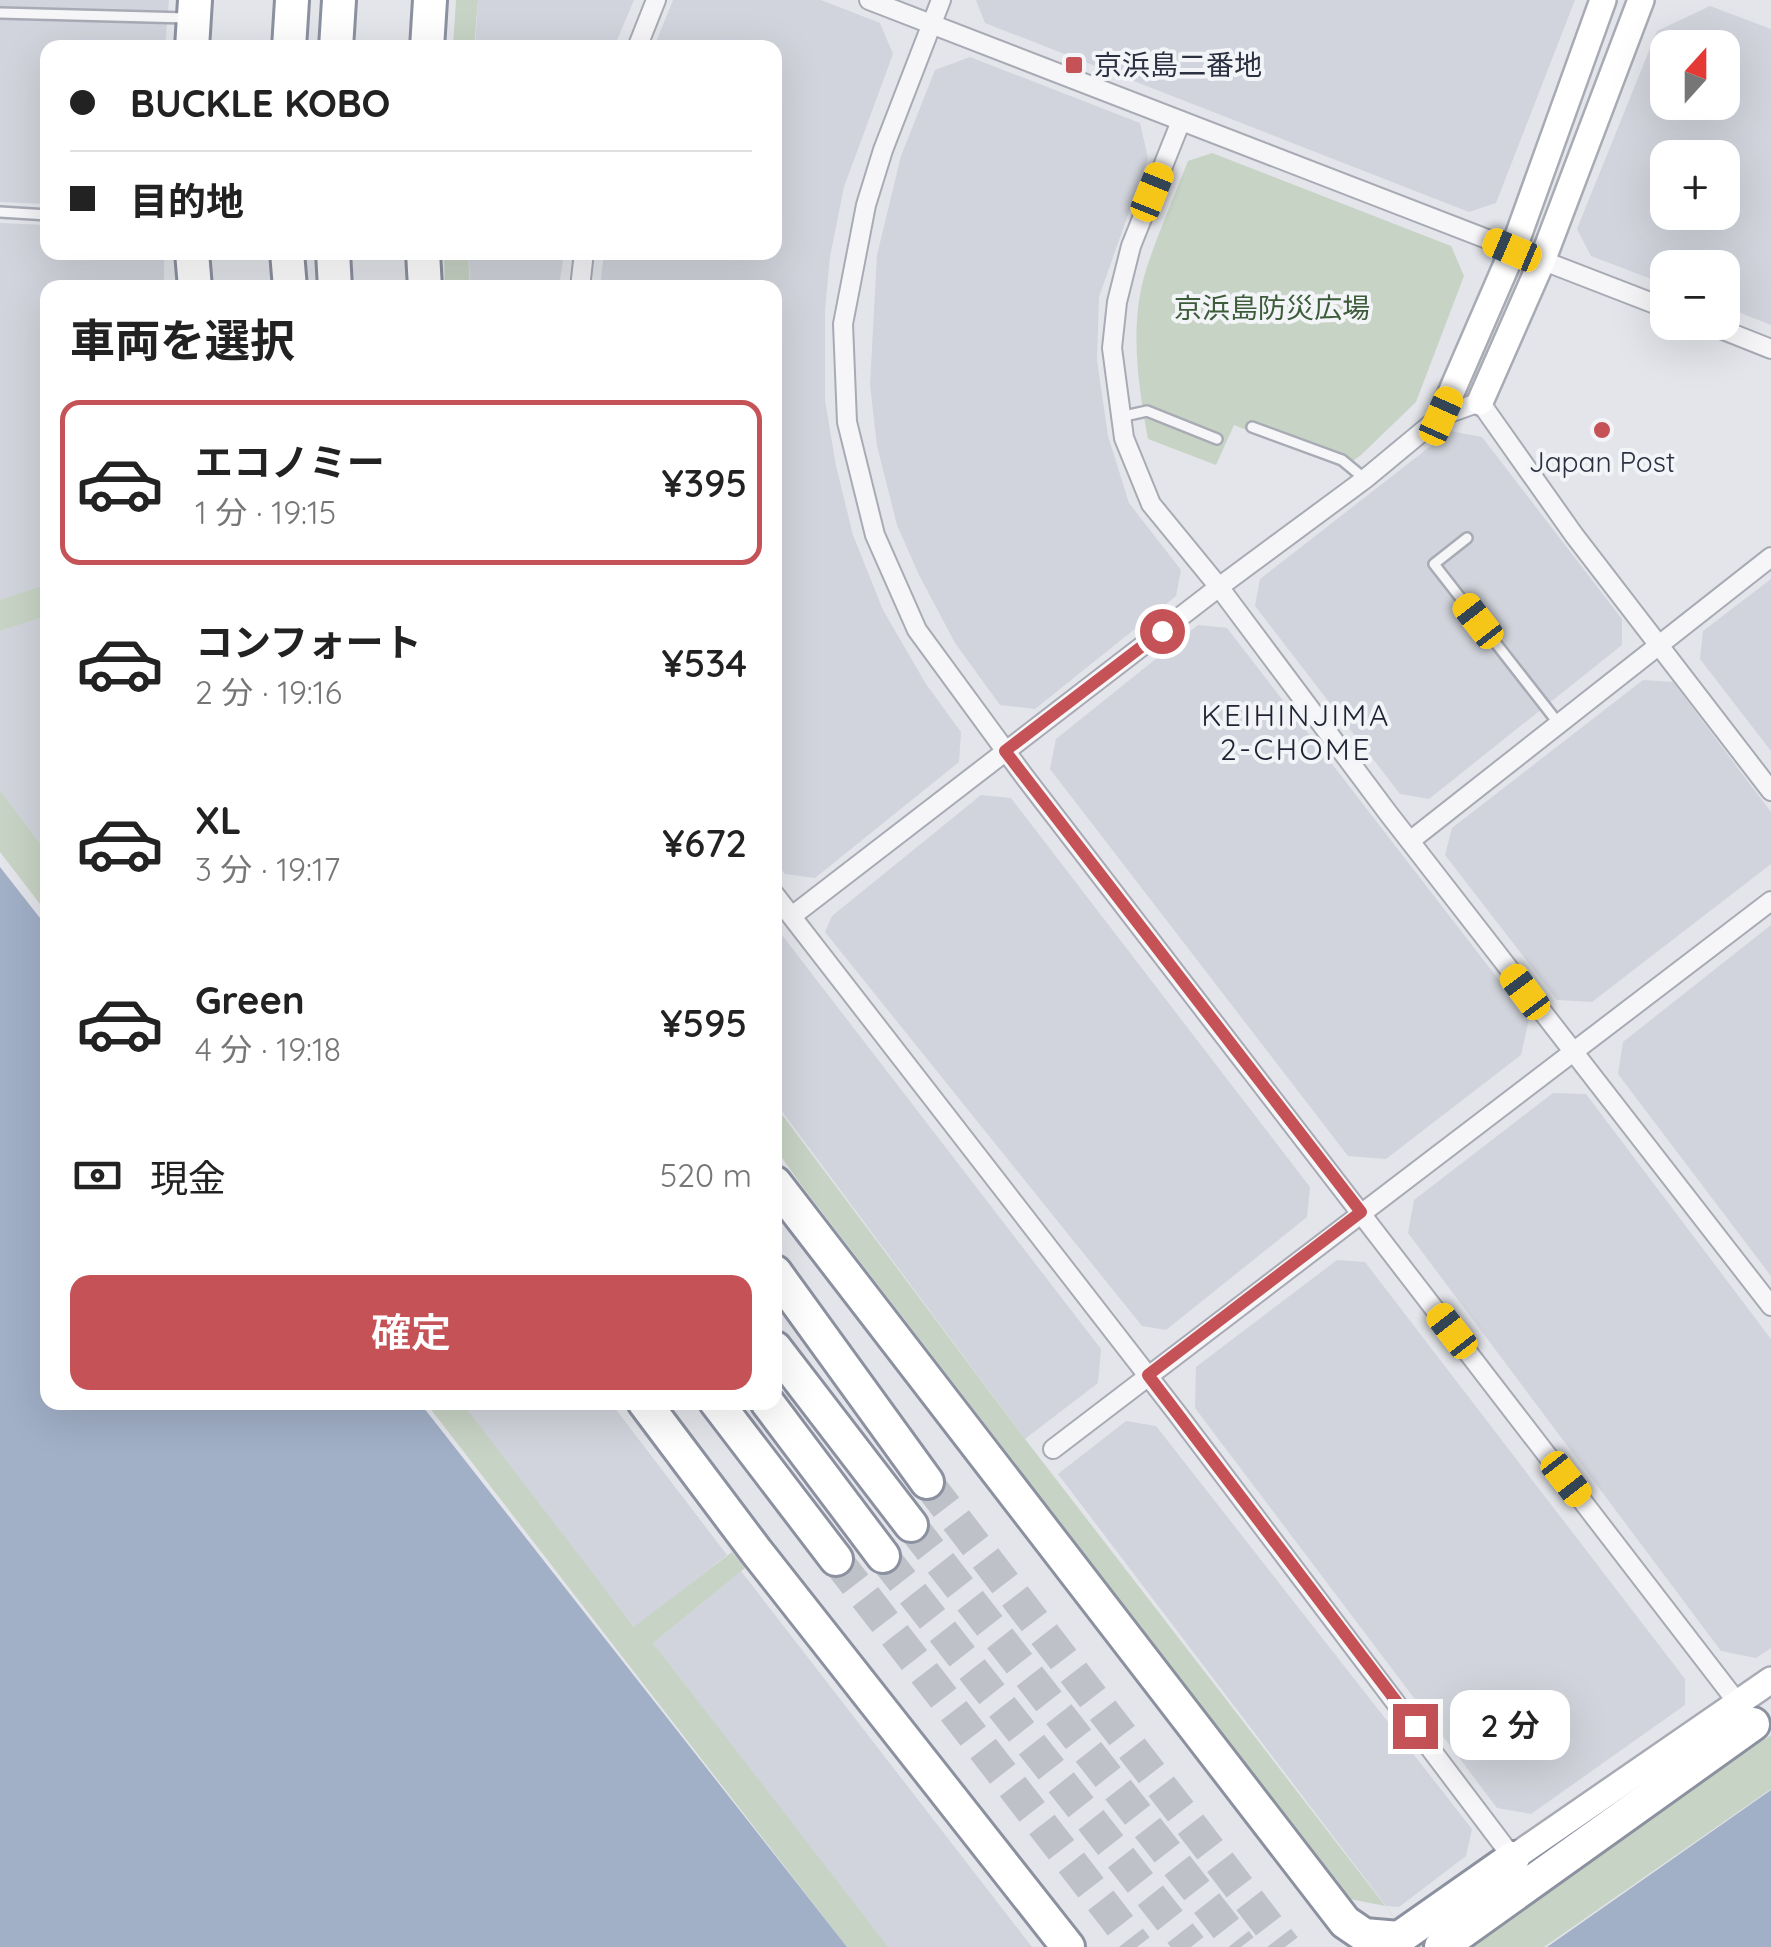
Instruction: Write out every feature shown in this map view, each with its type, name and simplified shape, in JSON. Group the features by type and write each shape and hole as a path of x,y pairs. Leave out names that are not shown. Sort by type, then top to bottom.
{"highway":[{"path":"290,40 292,0"},
{"path":"336,40 339,0"},
{"path":"428,40 430,0"},
{"path":"782,1192 1335,1911 1364,1935 1399,1938 1513,1858"},
{"path":"782,1282 927,1482"},
{"path":"782,1357 911,1525"},
{"path":"650,1410 1068,1947"},
{"path":"722,1410 836,1558"},
{"path":"773,1410 883,1556"},
{"path":"1441,1947 1754,1713"},
{"path":"1335,1911 1346,1947"}],"street":[{"path":"640,40 656,0"},
{"path":"869,0 1650,302"},
{"path":"941,0 866,204 842,324 847,422 875,535 917,630 1005,751 1361,1212 1754,1713"},
{"path":"1441,416 1512,250 1603,0"},
{"path":"792,916 1365,479 1441,416 1480,402 1542,260 1641,0"},
{"path":"1181,121 1131,246 1117,302 1112,348 1124,438 1151,504 1219,587 1572,1054 1771,1306"},
{"path":"1740,337 1771,349"},
{"path":"1480,402 1658,645 1771,791"},
{"path":"1410,841 1771,557"},
{"path":"1053,1449 1771,901"},
{"path":"782,904 1148,1375 1513,1858 1754,1713 1771,1680"}],"lane":[{"path":"0,13 193,22"},
{"path":"0,212 40,214"},
{"path":"1120,417 1147,411 1217,440"},
{"path":"1252,427 1342,460 1365,479"},
{"path":"1467,538 1434,564 1558,724"}],"shaded area":[{"path":"0,0 169,0 166,40 40,40 40,204 0,202"},
{"path":"478,0 634,0 617,40 475,40"},
{"path":"673,0 821,0 880,23 893,54 844,187 830,257 825,311 825,400 853,535 883,610 926,684 961,732 959,762 815,878 785,874 782,870 782,280 601,280 603,260 782,260 782,40 657,40"},
{"path":"976,0 1575,0 1496,203 1469,212 985,23"},
{"path":"1710,6 1771,29 1771,325 1740,313 1740,250 1650,250 1650,279 1591,256 1577,229 1650,48 1650,120 1740,120 1740,30 1659,30"},
{"path":"970,57 1140,123 1148,158 1099,297 1097,360 1108,436 1129,503 1181,570 1176,596 1035,709 1000,705 955,643 919,575 897,525 877,446 870,385 877,255 901,156 935,70"},
{"path":"0,223 40,225 40,260 164,260 164,280 40,280 40,586 0,600"},
{"path":"469,260 563,260 560,280 470,280"},
{"path":"1450,431 1482,437 1622,619 1622,645 1429,799 1400,794 1255,606 1260,579"},
{"path":"1771,579 1771,751 1700,659 1703,631"},
{"path":"40,618 40,844 0,790 0,631"},
{"path":"1198,625 1227,628 1529,1019 1521,1055 1386,1159 1348,1156 1050,769 1056,739"},
{"path":"1643,680 1673,682 1771,812 1771,864 1592,1002 1557,1000 1445,855 1452,828"},
{"path":"981,795 1011,798 1310,1187 1307,1217 1166,1330 1142,1326 825,932 832,916"},
{"path":"1771,925 1771,1276 1618,1074 1623,1042"},
{"path":"782,935 1101,1349 1098,1383 1025,1439 782,1111"},
{"path":"1553,1093 1586,1094 1771,1339 1771,1648 1756,1658 1721,1651 1408,1233 1414,1200"},
{"path":"1337,1260 1365,1262 1685,1679 1685,1705 1531,1814 1497,1808 1195,1408 1196,1367"},
{"path":"464,1410 616,1410 727,1555 635,1628"},
{"path":"1126,1421 1156,1426 1472,1829 1466,1856 1399,1907 1386,1906 1058,1474"},
{"path":"741,1571 1032,1947 886,1947 653,1643"}],"green space":[{"path":"456,0 478,0 475,40 453,40"},
{"name":"京浜島防災広場","path":"1212,153 1451,246 1464,276 1416,402 1343,468 1234,425 1216,465 1148,439 1137,354 1141,291 1188,161"},
{"path":"444,260 468,260 470,280 445,280"},
{"path":"40,586 40,618 0,631 0,600"},
{"path":"0,790 40,844 40,904 0,852"},
{"path":"782,1114 1025,1439 1417,1947 1385,1906 1350,1899 782,1158"},
{"path":"431,1410 467,1410 634,1627 732,1552 745,1568 653,1643 888,1947 847,1947"},
{"path":"1771,1735 1771,1789 1544,1947 1465,1947"}],"water":[{"path":"0,867 40,918 40,1410 425,1410 847,1947 0,1947"},
{"path":"1771,1790 1771,1947 1547,1947"}],"tunnel":[{"path":"927,1482 1285,1947"},
{"path":"911,1525 1241,1947"},
{"path":"883,1556 1191,1947"},
{"path":"836,1559 1137,1947"}],"place":[{"name":"京浜島二番地","path":"1074,65"},
{"name":"Japan Post","path":"1602,430"}],"district":[{"name":"KEIHINJIMA 2-CHOME","path":"1296,733"}],"route":[{"path":"1162,631 1005,751 1361,1212 1148,1375 1415,1726"}]}
